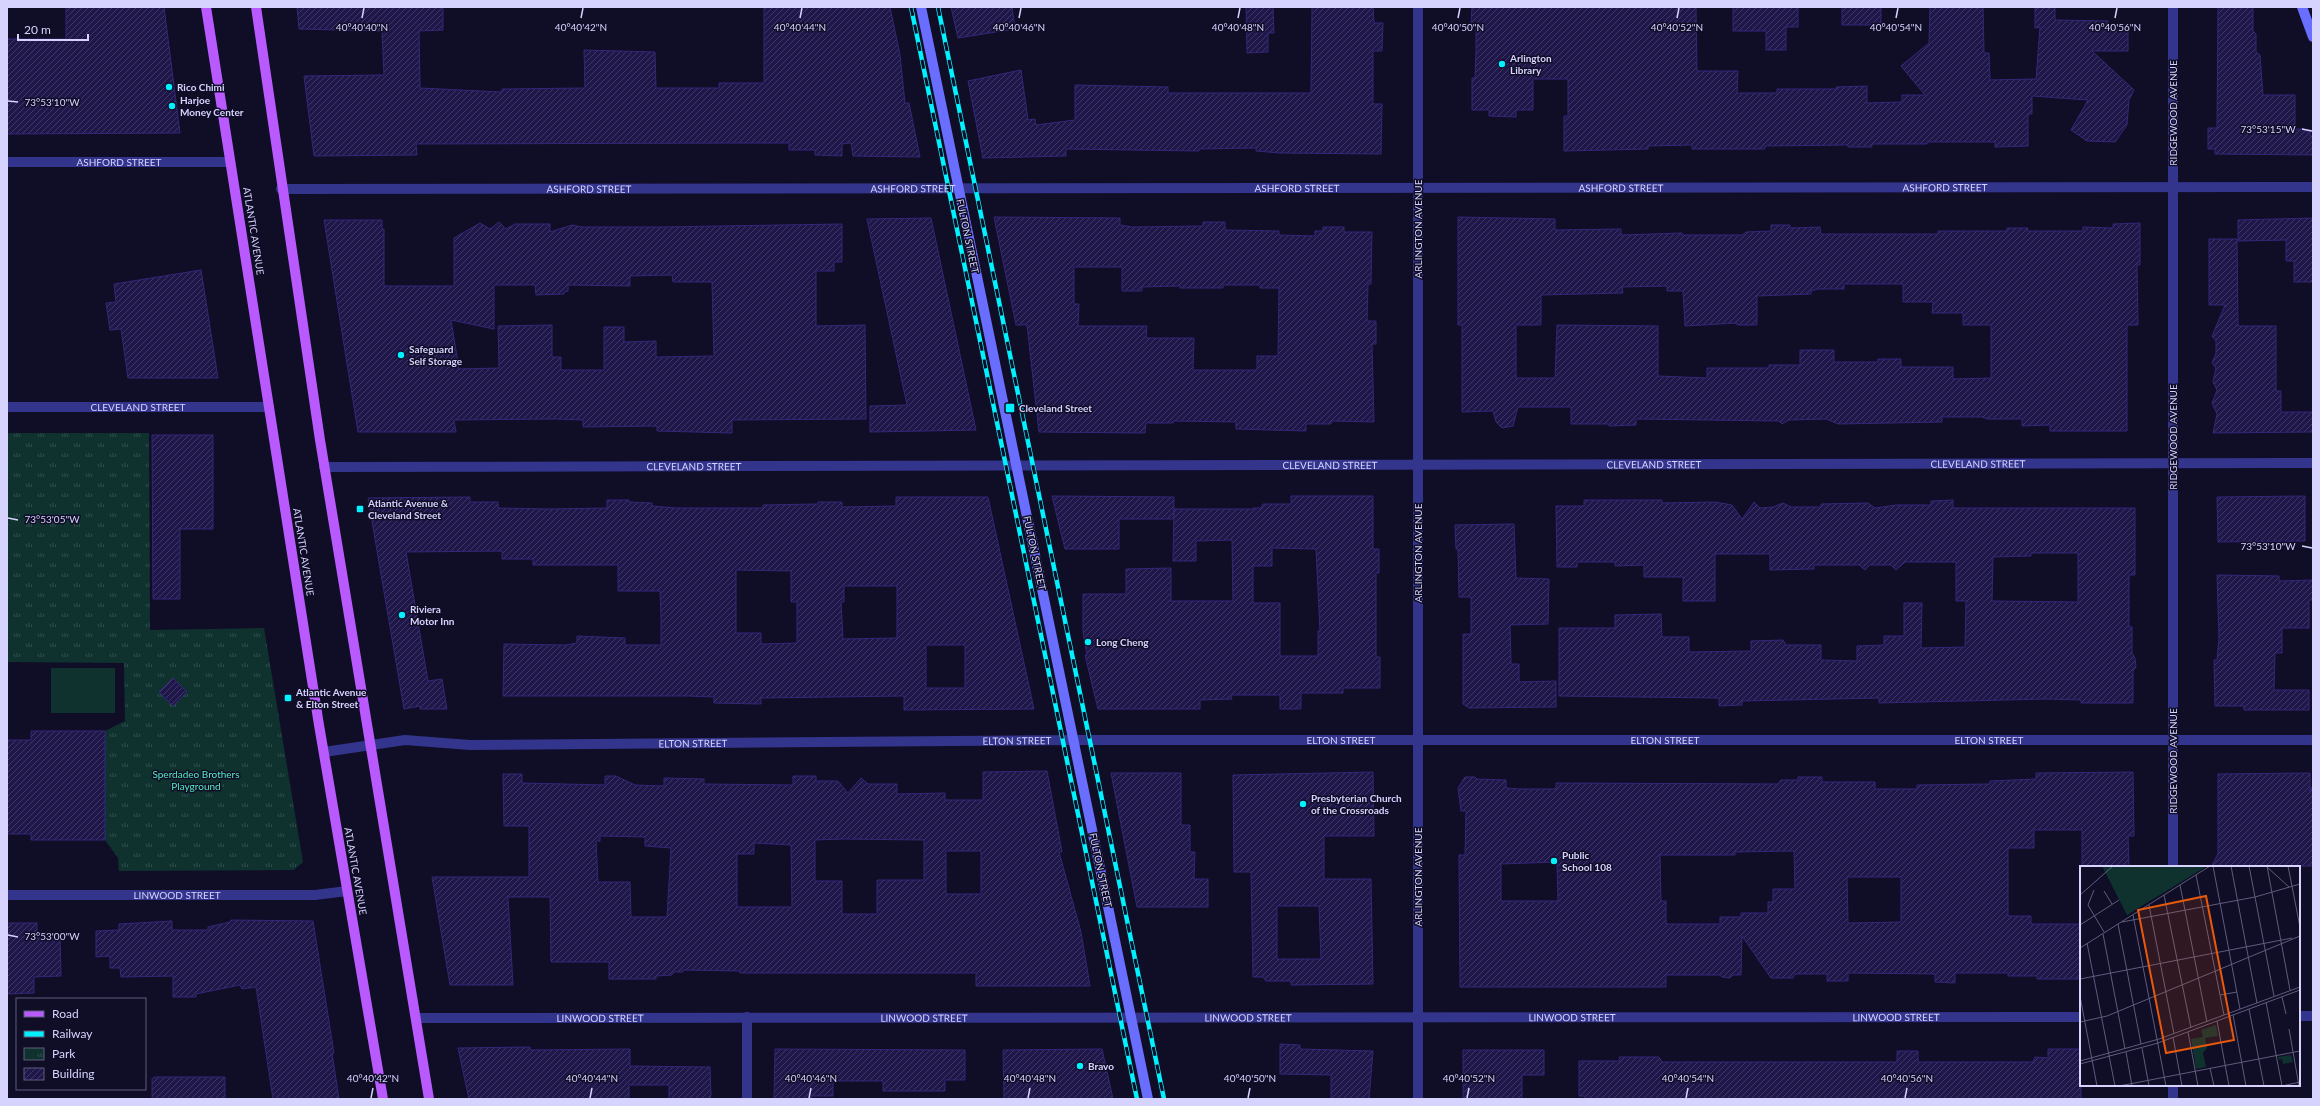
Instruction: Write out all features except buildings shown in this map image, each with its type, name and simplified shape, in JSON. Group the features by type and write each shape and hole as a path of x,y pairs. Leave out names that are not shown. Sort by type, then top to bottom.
{"main road":[{"name":"ATLANTIC AVENUE","path":"206,7 324,752 383,1099"},
{"path":"256,7 281,188 324,466 430,1099"}],"street":[{"name":"FULTON STREET","path":"921,7 1148,1099"},
{"name":"ARLINGTON AVENUE","path":"1418,7 1418,1099"},
{"name":"RIDGEWOOD AVENUE","path":"2173,7 2173,866"},
{"path":"2302,7 2313,37"},
{"name":"ASHFORD STREET","path":"7,162 230,162"},
{"name":"ASHFORD STREET","path":"281,188 2313,187"},
{"name":"CLEVELAND STREET","path":"7,407 269,407"},
{"name":"CLEVELAND STREET","path":"324,466 2313,463"},
{"name":"ELTON STREET","path":"324,752 405,740 470,745 1074,740 2313,740"},
{"name":"LINWOOD STREET","path":"7,895 315,896 347,891"},
{"path":"2300,1016 2313,1016"},
{"path":"747,1099 748,1017"},
{"name":"LINWOOD STREET","path":"416,1018 2080,1017"},
{"path":"2173,1086 2173,1099"}],"green space":[{"name":"Sperdadeo Brothers Playground","path":"7,433 149,433 150,630 264,628 303,862 294,870 119,871 118,858 105,840 105,731 125,721 124,663 7,662"},
{"path":"51,668 115,668 115,713 51,713"}],"railway":[{"path":"911,7 1137,1099"},
{"path":"938,7 1164,1099"}],"place":[{"name":"Arlington Library","path":"1502,64"},
{"name":"Rico Chimi","path":"169,87"},
{"name":"Harjoe Money Center","path":"172,106"},
{"name":"Safeguard Self Storage","path":"401,355"},
{"name":"Cleveland Street","path":"1010,408"},
{"name":"Atlantic Avenue & Cleveland Street","path":"360,509"},
{"name":"Riviera Motor Inn","path":"402,615"},
{"name":"Long Cheng","path":"1088,642"},
{"name":"Atlantic Avenue & Elton Street","path":"288,698"},
{"name":"Presbyterian Church of the Crossroads","path":"1303,804"},
{"name":"Public School 108","path":"1554,861"},
{"name":"Bravo","path":"1080,1066"}]}
